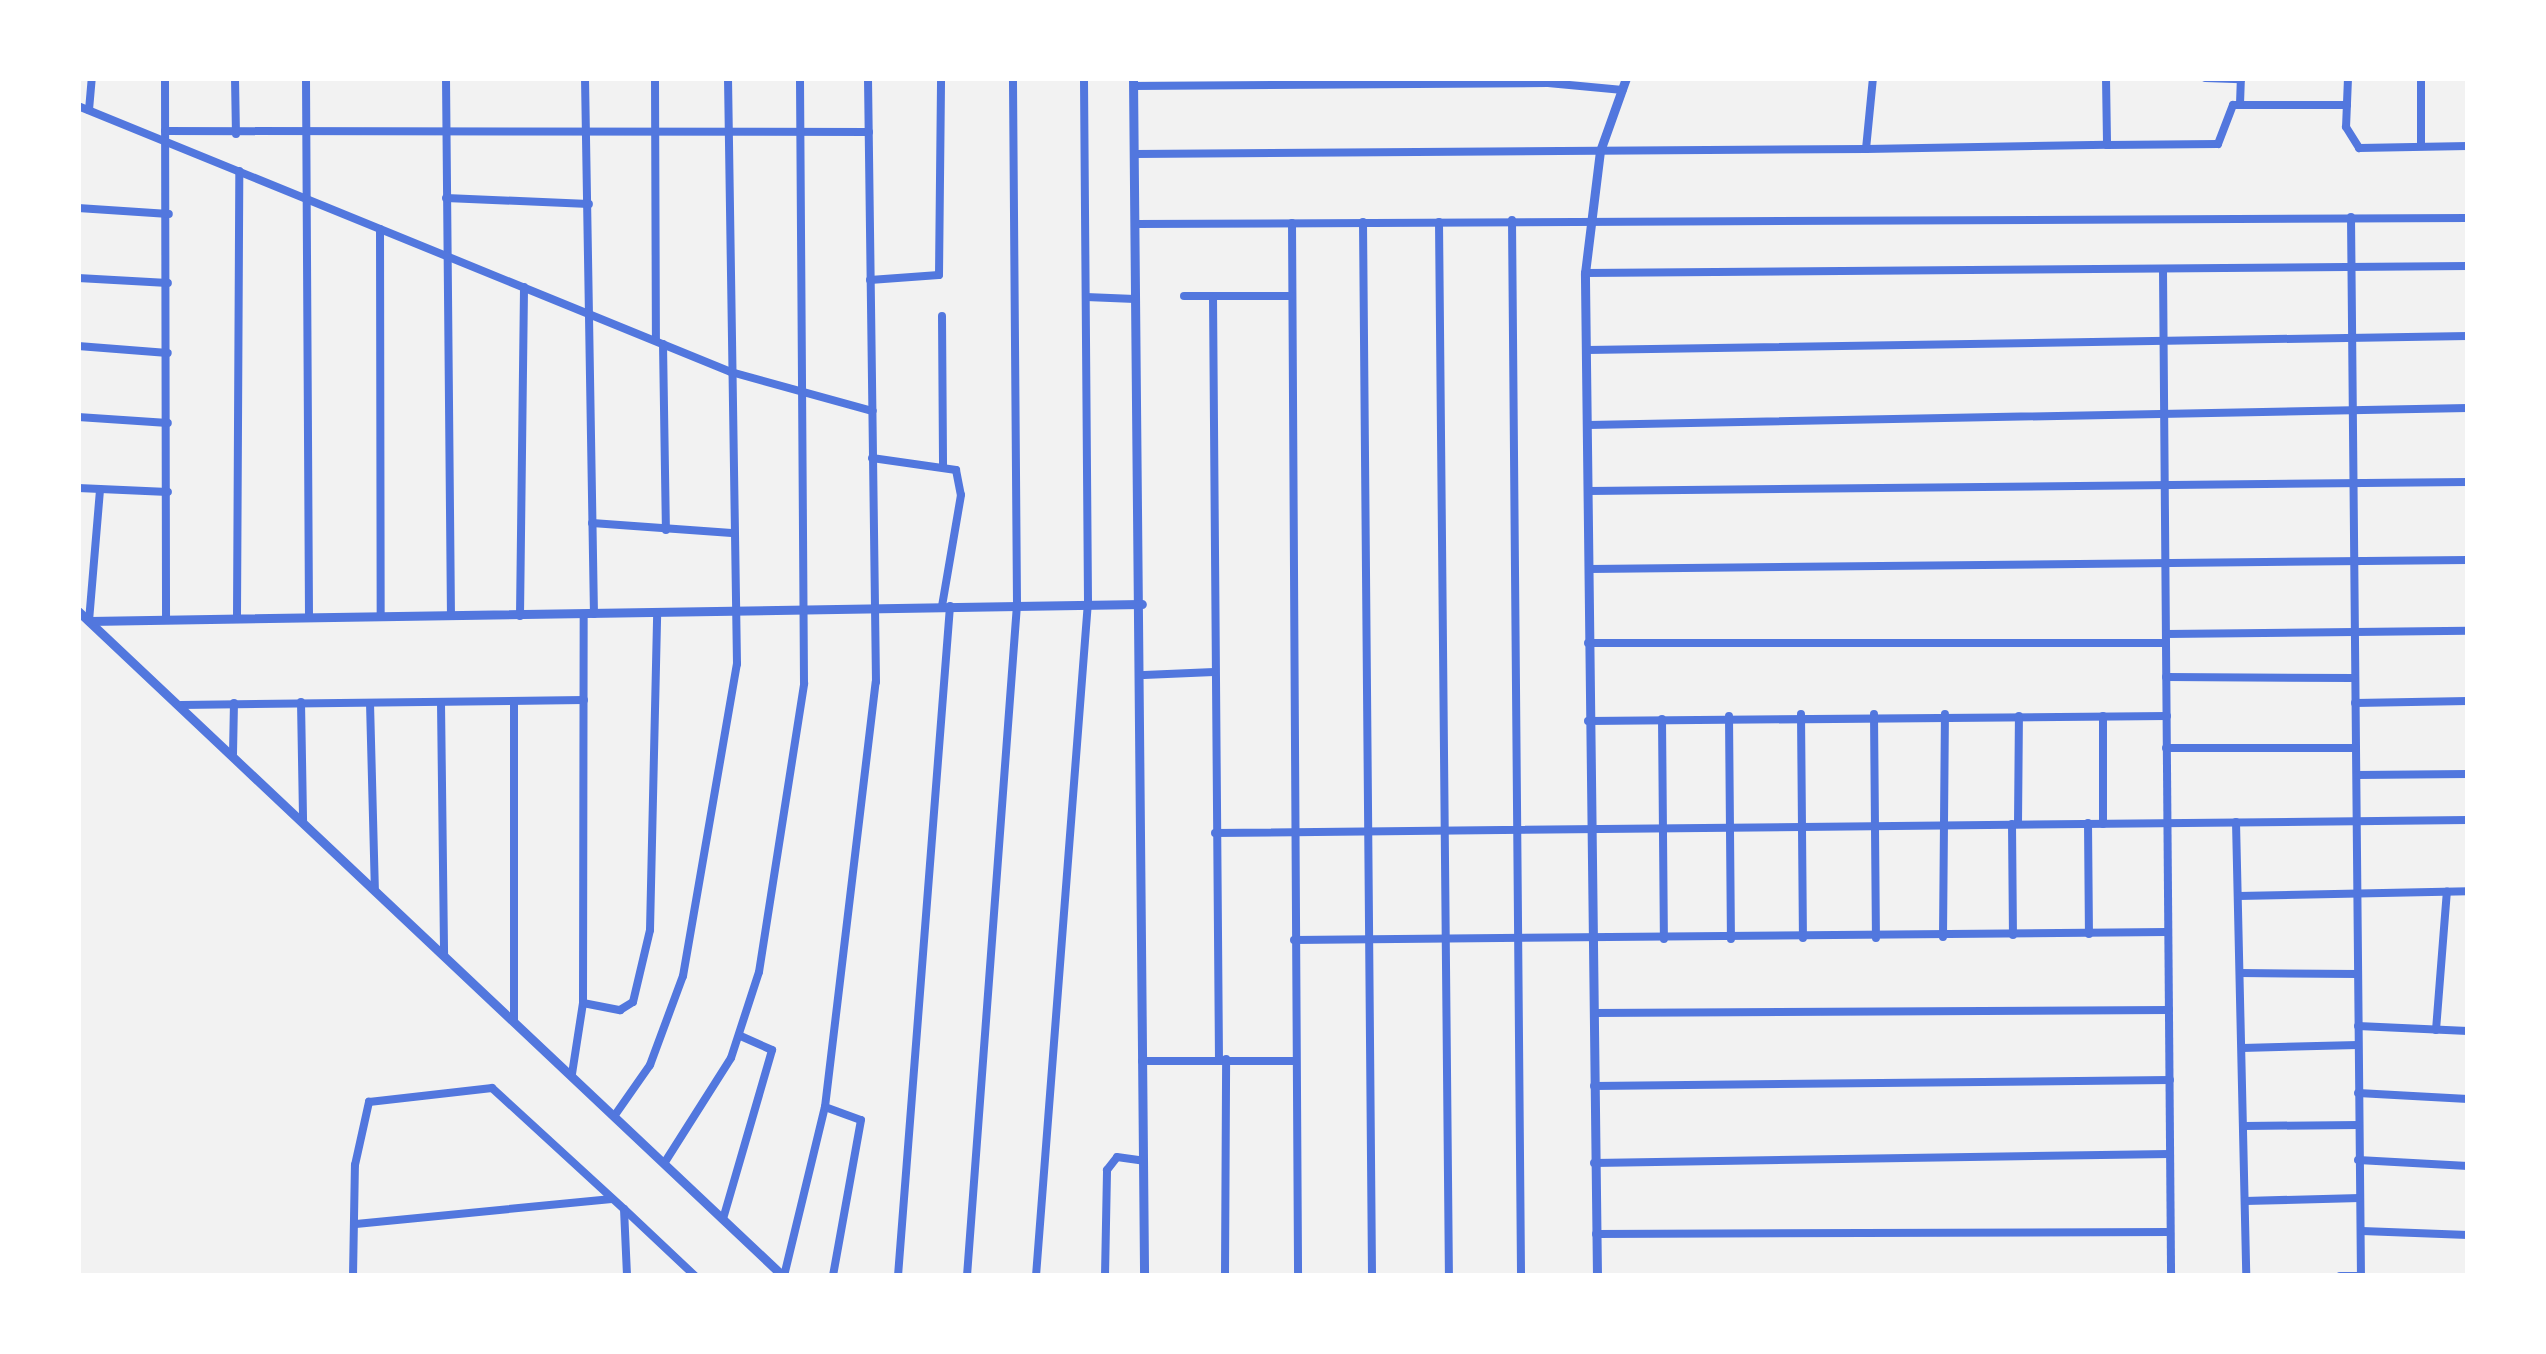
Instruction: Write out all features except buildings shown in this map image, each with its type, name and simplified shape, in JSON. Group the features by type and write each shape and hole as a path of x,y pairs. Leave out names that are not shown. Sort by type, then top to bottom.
{"street":[{"path":"89,110 92,78"},
{"path":"165,78 169,214 166,618"},
{"path":"236,78 236,134"},
{"path":"306,78 309,616"},
{"path":"446,78 451,617"},
{"path":"572,1074 583,1004 584,700 592,523 585,78"},
{"path":"656,78 666,530"},
{"path":"615,1115 650,1065 688,956 736,664 728,78"},
{"path":"665,1162 740,1036 767,928 809,610 801,392 800,78"},
{"path":"78,611 784,1276 825,1106 861,831 876,608 868,78"},
{"path":"870,280 938,275 940,78"},
{"path":"967,1276 1017,604 1013,78"},
{"path":"1036,1276 1088,602 1084,78"},
{"path":"1866,149 1873,78"},
{"path":"2106,78 2108,145"},
{"path":"2205,78 2241,78 2240,104"},
{"path":"2348,78 2349,137 2359,148 2468,146"},
{"path":"2421,78 2421,146"},
{"path":"1144,1276 1144,675 1134,82 1548,81 1625,84 1600,151 1588,220 1586,273 1597,1276"},
{"path":"1135,154 2218,144 2229,108 2240,104 2347,105"},
{"path":"78,106 166,136 238,171 730,372 873,411"},
{"path":"166,136 307,131 868,132"},
{"path":"237,616 238,171"},
{"path":"446,198 589,204"},
{"path":"78,208 169,214"},
{"path":"2340,1276 2361,1276 2354,678 2358,559 2351,217"},
{"path":"1136,224 2468,218"},
{"path":"1512,220 1521,1276"},
{"path":"1439,221 1449,1276"},
{"path":"1363,222 1372,1276"},
{"path":"1292,223 1298,1276"},
{"path":"380,229 381,617"},
{"path":"1586,273 2468,266"},
{"path":"2163,270 2171,1276"},
{"path":"78,278 168,283"},
{"path":"520,617 524,287"},
{"path":"1184,296 1292,296"},
{"path":"1086,297 1135,298"},
{"path":"1213,297 1215,833 1225,1276"},
{"path":"942,316 943,465"},
{"path":"1586,350 2468,337"},
{"path":"78,346 168,353"},
{"path":"1588,425 2468,408"},
{"path":"78,417 168,423"},
{"path":"872,458 943,465 961,479 946,606 898,1276"},
{"path":"1588,491 2164,489 2468,482"},
{"path":"80,489 168,492"},
{"path":"89,621 100,489"},
{"path":"592,523 732,533"},
{"path":"1588,569 2468,560"},
{"path":"89,621 1142,604"},
{"path":"583,1004 627,1009 650,930 657,614"},
{"path":"1588,643 2468,632"},
{"path":"1144,675 1214,672"},
{"path":"2166,677 2354,678"},
{"path":"181,705 584,700"},
{"path":"2355,703 2468,701"},
{"path":"302,702 303,823"},
{"path":"233,754 234,703"},
{"path":"370,703 375,888"},
{"path":"441,703 444,954"},
{"path":"514,703 514,1021"},
{"path":"1588,721 1874,714 2167,716"},
{"path":"1874,714 1876,938"},
{"path":"1801,715 1803,938"},
{"path":"1943,938 1945,715"},
{"path":"1729,716 1731,939"},
{"path":"2013,935 2019,716"},
{"path":"2102,824 2103,716"},
{"path":"1662,719 1664,939"},
{"path":"2166,748 2356,748"},
{"path":"2357,775 2468,774"},
{"path":"1215,833 2468,820"},
{"path":"2236,822 2246,1276"},
{"path":"2088,823 2089,934"},
{"path":"2436,1030 2447,891"},
{"path":"2238,896 2468,891"},
{"path":"1294,940 1943,938 2167,932"},
{"path":"2240,973 2358,974"},
{"path":"1594,1012 2169,1010"},
{"path":"2358,1026 2468,1031"},
{"path":"723,1219 772,1049 740,1036"},
{"path":"2242,1048 2358,1046"},
{"path":"1141,1060 1297,1060"},
{"path":"1594,1086 2170,1081"},
{"path":"353,1276 357,1152 372,1098 492,1088 695,1276"},
{"path":"2358,1093 2468,1099"},
{"path":"825,1106 861,1120 833,1276"},
{"path":"2245,1126 2359,1125"},
{"path":"1594,1162 2170,1154"},
{"path":"1105,1276 1107,1170 1117,1156 1144,1161"},
{"path":"2359,1160 2468,1166"},
{"path":"2245,1201 2360,1198"},
{"path":"356,1224 614,1199"},
{"path":"624,1209 627,1276"},
{"path":"2361,1231 2468,1235"},
{"path":"1596,1234 2170,1232"}]}
